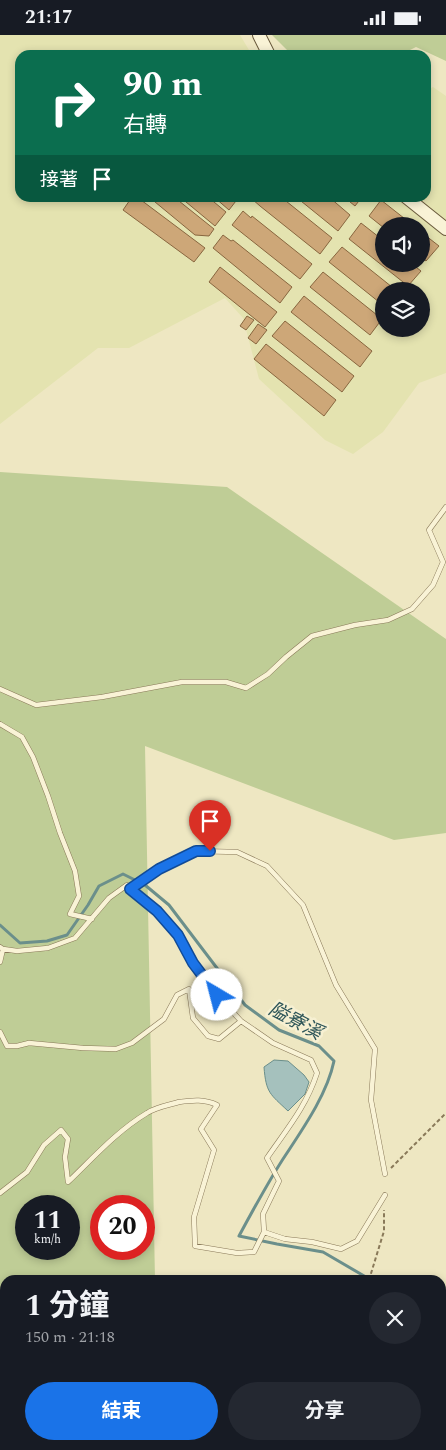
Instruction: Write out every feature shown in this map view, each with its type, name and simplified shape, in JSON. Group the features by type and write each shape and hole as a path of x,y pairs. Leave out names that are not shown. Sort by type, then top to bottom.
{"street":[{"path":"259,35 266,50"},
{"path":"412,202 446,229"}],"lane":[{"path":"0,689 36,705 102,697 182,682 226,682 246,688 268,674 312,636 388,620 412,609 433,585 443,562 429,530 446,507"},
{"path":"0,724 22,737 33,757 48,797 75,871 79,896 70,914 92,919"},
{"path":"131,888 159,869 196,851 237,852 267,866 303,905 336,985 375,1049 370,1101 385,1174"},
{"path":"0,961 2,948 17,951 48,948 75,938 109,898 127,885 157,911 178,935 193,963 217,995 241,1021 273,1043 310,1059 317,1073 310,1094 303,1106 267,1158 279,1181 263,1215 263,1233 254,1252 237,1253 195,1246 194,1217 214,1150 200,1129 217,1105 208,1100 168,1105 148,1113 123,1130 68,1181 64,1157 68,1139 61,1130 44,1145 27,1172 0,1193"},
{"path":"0,1032 7,1046 29,1043 116,1049 132,1043 164,1019 177,995 189,989 193,1018 208,1036 220,1039 241,1021"},
{"path":"263,1233 285,1239 312,1241 341,1249 357,1241 385,1195"}],"path":[{"path":"385,1174 446,1113"},
{"path":"371,1275 384,1231 385,1195"}],"green space":[{"path":"0,35 240,35 249,50 15,50 15,202 431,202 431,88 433,87 446,96 446,373 419,383 383,432 353,454 325,440 259,379 243,318 225,298 129,348 98,348 0,424"},
{"path":"272,35 446,35 446,61 431,54 431,50 422,50 416,47 410,50 287,50"},
{"path":"0,472 227,487 446,639 446,833 394,840 145,746 153,1195 90,1195 90,1260 155,1260 155,1275 0,1275"}],"water":[{"path":"274,1060 288,1061 309,1082 305,1094 288,1111 273,1096 266,1082 264,1067"}],"building":[{"path":"129,202 144,202 205,248 194,262 123,210"},
{"path":"155,202 180,202 214,229 209,236 195,235"},
{"path":"186,202 214,202 226,212 215,226"},
{"path":"220,202 235,202 229,210"},
{"path":"255,202 287,202 332,238 320,254"},
{"path":"302,202 335,202 350,215 338,231"},
{"path":"350,202 358,202 355,206"},
{"path":"380,202 384,202 403,217 375,217 375,221 369,216"},
{"path":"243,211 251,218 252,216 312,264 300,279 232,225"},
{"path":"361,223 375,234 375,260 349,239"},
{"path":"223,235 231,241 233,240 292,287 280,303 213,248"},
{"path":"430,239 439,246 430,256"},
{"path":"342,247 386,282 375,282 375,299 329,262"},
{"path":"220,267 277,312 265,327 209,282"},
{"path":"323,272 375,313 375,328 370,335 310,287"},
{"path":"390,272 420,272 411,282 403,282"},
{"path":"304,296 372,351 360,367 291,312"},
{"path":"247,316 254,320 246,330 240,326"},
{"path":"285,321 354,376 342,392 272,336"},
{"path":"258,324 267,330 256,344 248,338"},
{"path":"266,344 336,400 324,416 254,359"}],"waterway":[{"name":"隘寮溪","path":"0,925 20,943 47,941 67,935 99,886 123,874 145,885 169,905 245,1005 279,1030 319,1046 334,1061 326,1087 313,1112 271,1178 239,1236 323,1252 362,1275"}],"route":[{"path":"210,851 196,851 159,869 130,889 157,911 178,935 193,963 217,995"}]}
